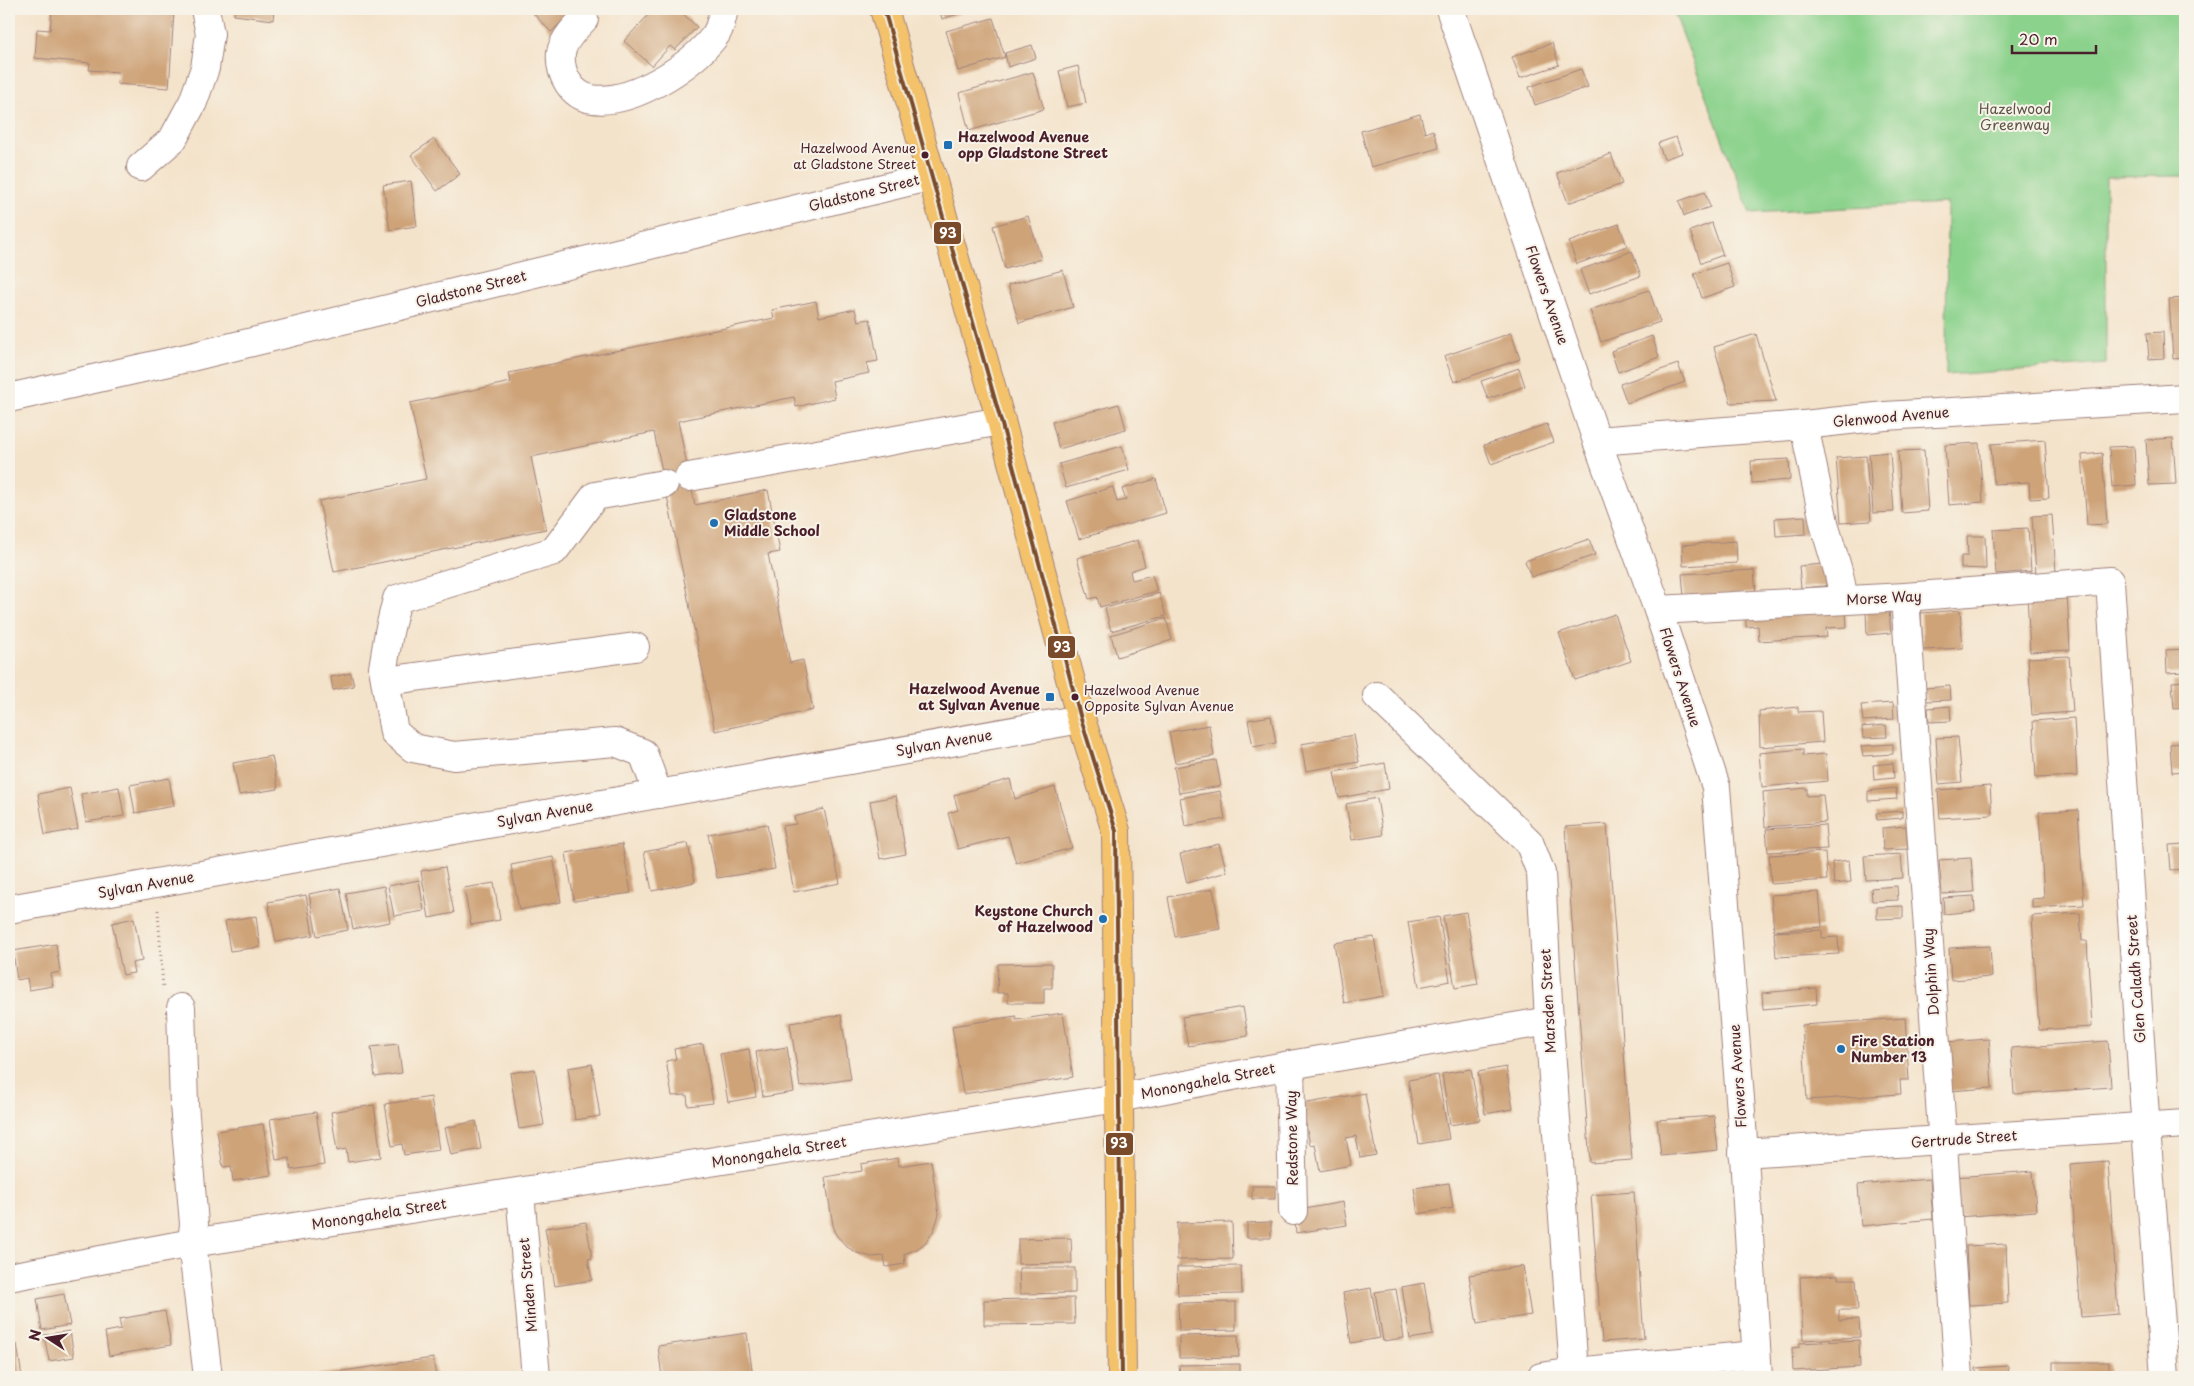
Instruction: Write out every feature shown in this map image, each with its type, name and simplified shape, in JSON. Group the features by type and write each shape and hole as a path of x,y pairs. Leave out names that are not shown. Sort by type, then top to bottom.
{"main road":[{"path":"884,9 1002,421 1081,719 1116,831 1122,1377"}],"street":[{"path":"141,167 173,139 193,102 205,68 210,34 205,9"},
{"path":"584,19 571,33 561,52 566,80 575,92 592,99 618,97 645,90 667,77 716,36 724,9"},
{"name":"Flowers Avenue","path":"1450,9 1597,441 1658,610 1716,788 1757,1366"},
{"name":"Gladstone Street","path":"9,398 191,357 932,176"},
{"name":"Glenwood Avenue","path":"1597,441 1804,425 1885,416 2185,398"},
{"path":"658,794 643,753 616,742 454,756 414,748 394,732 384,668 389,632 397,599 554,551 596,496 1002,421"},
{"path":"1804,425 1825,528 1840,574 1844,600"},
{"name":"Morse Way","path":"1658,610 1905,597 2110,581"},
{"name":"Glen Caladh Street","path":"2110,581 2146,1127 2165,1377"},
{"name":"Dolphin Way","path":"1905,597 1959,1377"},
{"path":"386,682 635,647"},
{"name":"Marsden Street","path":"1377,696 1529,842 1542,873 1549,1021 1574,1372"},
{"name":"Sylvan Avenue","path":"9,909 1081,719"},
{"path":"181,1008 184,1104 194,1224 192,1243 208,1377"},
{"name":"Monongahela Street","path":"9,1277 192,1243 1118,1098 1290,1065 1549,1021"},
{"name":"Redstone Way","path":"1290,1065 1293,1211"},
{"name":"Gertrude Street","path":"1743,1152 2185,1124"},
{"name":"Minden Street","path":"520,1193 536,1377"},
{"path":"1540,1377 1574,1372 1757,1366"}],"green space":[{"name":"Hazelwood Greenway","path":"1673,9 2185,9 2185,176 2106,177 2106,364 1946,375 1947,203 1750,213"}],"building":[{"path":"52,9 135,9 174,12 169,88 117,84 118,72 89,70 90,63 35,58 37,29 50,30"},
{"path":"235,9 274,9 273,20 234,15"},
{"path":"535,9 565,9 570,14 551,32 532,12"},
{"path":"654,9 678,9 697,27 675,50 670,46 652,66 624,41"},
{"path":"939,9 974,9 942,19"},
{"path":"993,18 1005,57 958,71 946,31"},
{"path":"1552,43 1559,65 1520,78 1512,57"},
{"path":"1032,45 1036,58 1008,67 1005,53"},
{"path":"1078,66 1086,103 1067,107 1059,71"},
{"path":"1581,69 1588,87 1535,105 1529,87"},
{"path":"1033,72 1044,109 969,131 959,93"},
{"path":"1420,114 1425,133 1433,130 1439,148 1371,167 1361,131"},
{"path":"1676,137 1682,153 1664,159 1658,143"},
{"path":"434,139 460,174 437,191 411,155"},
{"path":"1611,154 1622,184 1568,203 1557,173"},
{"path":"411,181 417,226 390,230 383,185"},
{"path":"1705,192 1710,207 1684,216 1679,201"},
{"path":"1028,216 1041,259 1005,269 993,226"},
{"path":"1712,223 1723,255 1701,263 1690,231"},
{"path":"1619,224 1627,246 1577,264 1569,242"},
{"path":"1632,251 1641,276 1589,294 1580,270"},
{"path":"1727,263 1735,287 1702,298 1694,274"},
{"path":"1063,270 1073,307 1019,323 1008,285"},
{"path":"1649,290 1660,322 1601,342 1590,310"},
{"path":"2185,298 2185,358 2173,359 2169,299"},
{"path":"816,301 819,317 855,309 858,321 870,319 878,361 866,363 869,373 832,381 835,398 796,407 794,397 678,421 695,505 768,490 780,552 768,554 790,663 803,660 813,710 715,731 654,432 531,457 546,529 334,572 319,501 426,479 410,403 511,382 509,373 774,318 772,310"},
{"path":"2163,332 2164,358 2149,359 2147,333"},
{"path":"1511,333 1520,359 1454,382 1444,356"},
{"path":"1756,334 1776,401 1731,403 1714,347"},
{"path":"1652,336 1659,357 1618,372 1611,351"},
{"path":"1678,364 1685,382 1627,403 1620,384"},
{"path":"1519,368 1525,386 1488,399 1481,381"},
{"path":"1119,404 1126,429 1059,449 1052,422"},
{"path":"1547,424 1554,442 1491,464 1484,445"},
{"path":"2173,438 2176,484 2149,485 2146,440"},
{"path":"2045,440 2049,498 2030,499 2029,482 1994,484 1991,444"},
{"path":"1979,443 1983,502 1949,505 1945,445"},
{"path":"1122,446 1129,470 1066,488 1059,464"},
{"path":"2134,446 2136,485 2112,487 2109,447"},
{"path":"1924,450 1928,511 1902,513 1898,451"},
{"path":"1890,452 1894,512 1873,513 1869,454"},
{"path":"2102,453 2107,524 2087,525 2082,455"},
{"path":"1866,456 1871,521 1841,523 1836,458"},
{"path":"1789,459 1790,480 1752,483 1751,461"},
{"path":"1156,479 1166,513 1079,539 1067,501 1113,487 1117,502 1126,500 1122,489"},
{"path":"2052,515 2056,572 2036,574 2032,516"},
{"path":"1805,516 1806,534 1776,536 1775,518"},
{"path":"2028,528 2031,571 1996,574 1993,530"},
{"path":"1967,536 1985,536 1986,569 1961,568 1961,556 1968,556"},
{"path":"1589,539 1595,555 1531,577 1525,561"},
{"path":"1138,540 1145,566 1130,571 1132,580 1152,575 1157,591 1100,607 1097,597 1089,599 1077,558"},
{"path":"1736,541 1737,563 1683,566 1682,545"},
{"path":"1824,564 1826,586 1801,588 1799,566"},
{"path":"1754,570 1756,593 1684,597 1682,574"},
{"path":"2067,592 2070,650 2030,652 2027,594"},
{"path":"1159,593 1166,616 1111,631 1105,608"},
{"path":"1846,610 1847,627 1826,628 1827,637 1759,641 1758,626 1746,627 1746,617"},
{"path":"1889,610 1891,633 1867,635 1866,611"},
{"path":"1960,610 1963,648 1923,650 1921,613"},
{"path":"1615,614 1631,661 1575,680 1559,633"},
{"path":"1166,618 1172,640 1117,657 1111,635"},
{"path":"2185,649 2185,672 2167,673 2166,650"},
{"path":"2069,656 2073,712 2032,715 2028,658"},
{"path":"351,673 354,686 333,690 331,677"},
{"path":"2185,681 2185,708 2174,709 2172,682"},
{"path":"1950,686 1951,700 1926,701 1925,688"},
{"path":"1893,703 1894,719 1863,721 1861,705"},
{"path":"1950,706 1951,721 1929,722 1928,708"},
{"path":"1798,707 1798,712 1821,711 1823,742 1760,747 1759,711"},
{"path":"1271,716 1276,743 1253,747 1248,720"},
{"path":"2074,718 2077,776 2036,778 2033,721"},
{"path":"1209,725 1214,756 1175,763 1169,732"},
{"path":"1886,725 1887,737 1863,738 1862,727"},
{"path":"1354,735 1359,762 1306,771 1301,744"},
{"path":"1958,737 1962,782 1939,784 1936,738"},
{"path":"2185,743 2185,771 2172,772 2170,744"},
{"path":"1893,744 1893,754 1863,756 1861,746"},
{"path":"1803,749 1803,756 1826,754 1828,781 1762,787 1759,753"},
{"path":"272,756 278,789 239,795 233,763"},
{"path":"1216,760 1221,786 1179,793 1174,767"},
{"path":"1385,763 1389,789 1339,798 1334,772"},
{"path":"1893,763 1894,778 1874,780 1873,765"},
{"path":"169,778 174,806 135,813 130,785"},
{"path":"1010,779 1015,799 1055,787 1072,848 1016,863 1008,836 958,849 948,813 958,810 954,795"},
{"path":"1990,786 1992,815 1940,818 1938,790"},
{"path":"119,787 124,816 86,822 81,794"},
{"path":"70,788 78,829 45,835 38,794"},
{"path":"1807,788 1807,796 1823,795 1826,822 1765,827 1763,792"},
{"path":"1896,788 1897,799 1868,801 1868,791"},
{"path":"1220,791 1225,819 1185,826 1180,798"},
{"path":"896,796 906,854 880,859 870,801"},
{"path":"1377,798 1383,835 1352,840 1346,804"},
{"path":"824,809 840,883 794,892 782,826 796,824 794,817"},
{"path":"2078,810 2084,905 2032,908 2032,899 2044,898 2039,812"},
{"path":"1902,811 1902,818 1877,820 1876,813"},
{"path":"767,824 775,869 717,878 708,834"},
{"path":"1607,824 1632,1160 1590,1163 1565,827"},
{"path":"1825,825 1827,849 1768,852 1766,829"},
{"path":"1906,826 1908,849 1883,850 1882,828"},
{"path":"688,843 695,882 652,891 644,852"},
{"path":"622,844 631,893 574,901 566,853"},
{"path":"1219,844 1227,872 1187,883 1180,854"},
{"path":"2185,844 2185,869 2171,870 2169,845"},
{"path":"1825,852 1827,880 1771,884 1769,855"},
{"path":"1901,854 1903,878 1866,880 1864,856"},
{"path":"553,857 561,902 519,910 511,865"},
{"path":"1971,858 1974,892 1942,894 1939,860"},
{"path":"1849,860 1851,882 1834,884 1832,862"},
{"path":"445,867 454,913 429,918 421,871"},
{"path":"2183,873 2185,873 2185,894 2184,894"},
{"path":"419,880 424,911 394,916 388,886"},
{"path":"494,883 500,920 471,925 464,888"},
{"path":"384,886 390,922 353,929 346,893"},
{"path":"1897,886 1898,900 1872,901 1871,888"},
{"path":"340,888 348,930 317,936 309,894"},
{"path":"1213,889 1220,929 1175,937 1168,897"},
{"path":"1819,892 1822,927 1774,931 1771,895"},
{"path":"306,895 313,935 276,942 268,902"},
{"path":"1974,896 1975,911 1944,914 1943,898"},
{"path":"1903,906 1903,918 1877,919 1877,907"},
{"path":"1466,912 1478,984 1455,988 1443,916"},
{"path":"2080,913 2082,941 2087,941 2092,1027 2039,1030 2032,916"},
{"path":"256,916 260,947 230,951 225,921"},
{"path":"1439,917 1450,981 1419,987 1408,922"},
{"path":"134,918 142,961 132,963 134,973 123,975 112,923"},
{"path":"1822,930 1822,938 1838,937 1839,954 1776,957 1774,932"},
{"path":"1374,937 1384,996 1344,1003 1334,943"},
{"path":"56,944 60,972 50,974 53,986 29,990 27,978 17,980 13,951"},
{"path":"1990,946 1992,977 1951,980 1949,948"},
{"path":"1052,963 1052,988 1044,988 1044,1003 1008,1003 1008,993 997,993 998,964"},
{"path":"1816,988 1817,1004 1763,1009 1762,993"},
{"path":"1243,1007 1248,1036 1188,1046 1182,1017"},
{"path":"1063,1013 1073,1077 963,1094 952,1026 1016,1016 1016,1020"},
{"path":"841,1015 851,1079 800,1087 790,1023"},
{"path":"1905,1018 1909,1080 1900,1080 1901,1094 1807,1100 1802,1025"},
{"path":"1989,1039 1992,1088 1948,1091 1945,1042"},
{"path":"2108,1041 2111,1087 2014,1094 2011,1048"},
{"path":"398,1044 402,1073 375,1077 371,1047"},
{"path":"703,1044 713,1103 688,1106 687,1095 672,1096 666,1061 676,1059 674,1049"},
{"path":"787,1047 794,1092 763,1097 756,1052"},
{"path":"749,1049 756,1097 728,1102 720,1054"},
{"path":"592,1064 600,1116 575,1120 568,1068"},
{"path":"1506,1067 1513,1109 1485,1114 1478,1072"},
{"path":"535,1069 544,1125 519,1129 510,1073"},
{"path":"1471,1069 1480,1120 1450,1125 1442,1074"},
{"path":"1438,1075 1449,1139 1419,1144 1408,1080"},
{"path":"1365,1093 1376,1155 1360,1158 1356,1136 1346,1138 1351,1165 1320,1171 1315,1144 1310,1145 1302,1104"},
{"path":"431,1097 439,1150 404,1155 402,1144 392,1146 385,1104"},
{"path":"374,1105 381,1157 348,1162 346,1149 337,1151 331,1112"},
{"path":"316,1112 324,1165 291,1170 289,1158 276,1160 270,1119"},
{"path":"1714,1116 1718,1150 1661,1156 1657,1120"},
{"path":"476,1121 481,1149 451,1155 445,1128"},
{"path":"263,1124 271,1175 233,1181 231,1166 223,1167 217,1131"},
{"path":"898,1158 899,1166 931,1161 939,1214 934,1230 926,1242 917,1249 904,1254 905,1264 886,1267 884,1256 872,1257 857,1253 847,1247 837,1236 834,1231 825,1177 862,1171 861,1164"},
{"path":"2108,1161 2118,1314 2081,1317 2070,1164"},
{"path":"2033,1171 2036,1211 1958,1217 1955,1177"},
{"path":"1930,1179 1933,1219 1861,1226 1858,1185"},
{"path":"1449,1183 1453,1208 1418,1214 1414,1188"},
{"path":"1252,1186 1275,1186 1275,1199 1252,1199"},
{"path":"1634,1192 1644,1339 1602,1342 1591,1195"},
{"path":"1343,1202 1347,1225 1296,1233 1294,1211"},
{"path":"586,1222 592,1258 588,1259 592,1280 555,1286 545,1228"},
{"path":"1232,1222 1233,1259 1177,1260 1177,1223"},
{"path":"1271,1222 1271,1238 1247,1238 1247,1223"},
{"path":"1071,1238 1072,1263 1018,1264 1018,1239"},
{"path":"2006,1244 2008,1303 1969,1305 1966,1246"},
{"path":"1241,1266 1242,1294 1178,1295 1177,1267"},
{"path":"1523,1266 1531,1315 1477,1324 1469,1275"},
{"path":"1019,1268 1075,1268 1075,1293 1020,1294"},
{"path":"1838,1275 1838,1279 1856,1279 1858,1310 1839,1310 1839,1320 1859,1319 1860,1337 1803,1340 1800,1277"},
{"path":"1424,1283 1433,1335 1410,1339 1402,1287"},
{"path":"1371,1288 1380,1338 1351,1343 1343,1293"},
{"path":"1396,1289 1404,1338 1383,1341 1375,1292"},
{"path":"64,1294 70,1325 42,1330 37,1299"},
{"path":"1074,1298 1075,1324 984,1325 984,1300"},
{"path":"1236,1302 1236,1330 1179,1331 1178,1303"},
{"path":"165,1311 171,1345 109,1356 105,1332 121,1329 119,1319"},
{"path":"70,1331 74,1357 49,1361 44,1335"},
{"path":"747,1333 753,1377 662,1377 658,1346"},
{"path":"1238,1335 1239,1357 1179,1358 1179,1336"},
{"path":"1859,1340 1860,1367 1793,1371 1792,1348 1800,1347 1799,1343"},
{"path":"17,1344 22,1377 9,1377 9,1345"},
{"path":"433,1358 436,1377 308,1376"},
{"path":"2053,1362 2109,1362 2109,1377 2053,1377"},
{"path":"1240,1364 1240,1377 1180,1377 1179,1365"},
{"path":"2008,1366 2009,1377 1977,1377 1976,1368"}],"transit line":[{"name":"93","path":"884,9 1001,421 1081,719 1116,831 1122,1377"}],"place":[{"name":"Hazelwood Avenue opp Gladstone Street","path":"948,145"},
{"name":"Hazelwood Avenue at Gladstone Street","path":"925,155"},
{"name":"Gladstone Middle School","path":"714,523"},
{"name":"Hazelwood Avenue at Sylvan Avenue","path":"1050,697"},
{"name":"Hazelwood Avenue Opposite Sylvan Avenue","path":"1075,697"},
{"name":"Keystone Church of Hazelwood","path":"1103,919"},
{"name":"Fire Station Number 13","path":"1841,1049"}]}
